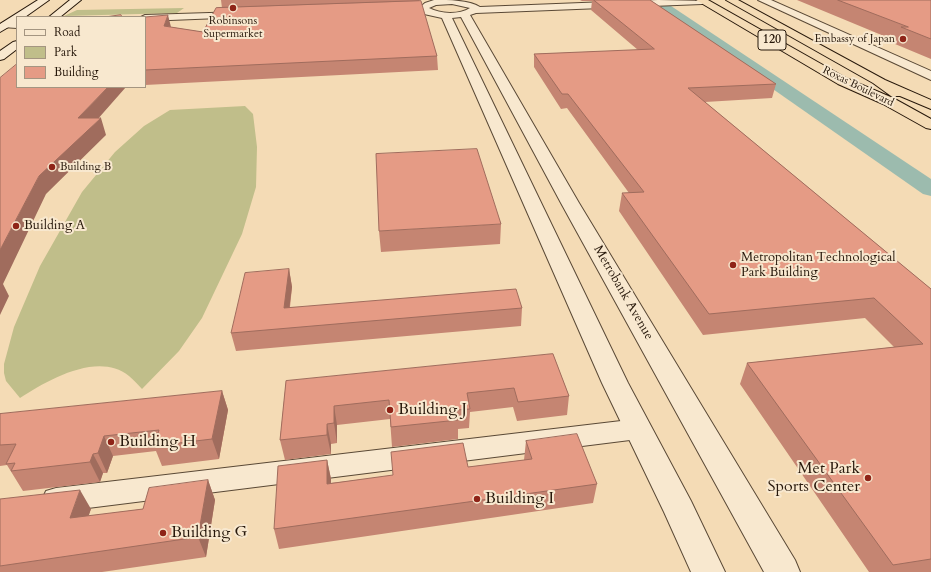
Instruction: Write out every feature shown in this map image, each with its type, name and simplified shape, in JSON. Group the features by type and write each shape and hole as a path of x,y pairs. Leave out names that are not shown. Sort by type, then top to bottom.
{"highway":[{"name":"Roxas Boulevard","path":"702,0 842,81 888,101 931,125"},
{"name":"Roxas Boulevard","path":"731,0 878,80 906,100 931,114"},
{"path":"758,14 791,12"},
{"name":"120","path":"878,80 931,105"},
{"name":"120","path":"842,81 866,101 918,133"}],"street":[{"path":"21,16 44,0"},
{"path":"55,16 76,0"},
{"path":"457,6 430,13 419,9 426,5 457,6 702,0"},
{"path":"763,0 925,70 931,76"},
{"path":"457,6 527,194 638,429 680,511 708,572"},
{"name":"Metrobank Avenue","path":"457,6 783,572"},
{"path":"146,18 250,15"},
{"path":"0,57 16,45"},
{"path":"29,503 638,429"}],"green space":[{"path":"184,8 177,13 64,16 77,10"},
{"path":"245,106 253,114 257,147 256,187 242,234 202,318 179,351 142,389 129,376 117,369 103,366 88,367 73,371 44,383 20,398 6,381 4,373 4,364 14,327 40,266 82,192 115,152 144,126 170,110"}],"building":[{"path":"594,0 650,0 776,84 688,88 931,289 931,559 893,565 747,363 923,344 874,298 709,314 622,193 644,192 568,94 562,94 534,54 654,49"},
{"path":"838,0 931,0 931,39 901,27 908,27"},
{"path":"421,1 437,56 146,70 146,17 168,15 164,26 203,32 216,8"},
{"path":"16,65 16,88 107,88 78,118 101,118 39,176 0,250 0,78"},
{"path":"477,149 501,224 379,231 376,154"},
{"path":"289,269 284,308 516,289 522,308 231,333 245,273"},
{"path":"553,354 569,396 518,402 514,388 467,393 470,409 456,410 458,420 391,427 389,400 334,406 334,423 327,424 327,435 280,440 286,381"},
{"path":"222,391 212,439 154,446 159,430 104,436 98,453 93,454 90,462 11,471 15,463 6,464 16,444 0,445 0,414"},
{"path":"577,434 597,484 274,529 278,466 327,460 327,484 393,475 391,452 463,443 468,467 532,459 526,441"},
{"path":"208,480 198,537 0,566 0,499 80,490 70,518 143,509 149,488"}],"waterway":[{"path":"661,5 931,189"}],"place":[{"name":"Robinsons Supermarket","path":"233,8"},
{"name":"Embassy of Japan","path":"903,39"},
{"name":"Building B","path":"52,167"},
{"name":"Building A","path":"16,226"},
{"name":"Metropolitan Technological Park Building","path":"733,265"},
{"name":"Building J","path":"390,410"},
{"name":"Building H","path":"111,442"},
{"name":"Met Park Sports Center","path":"868,478"},
{"name":"Building I","path":"477,499"},
{"name":"Building G","path":"163,533"}]}
